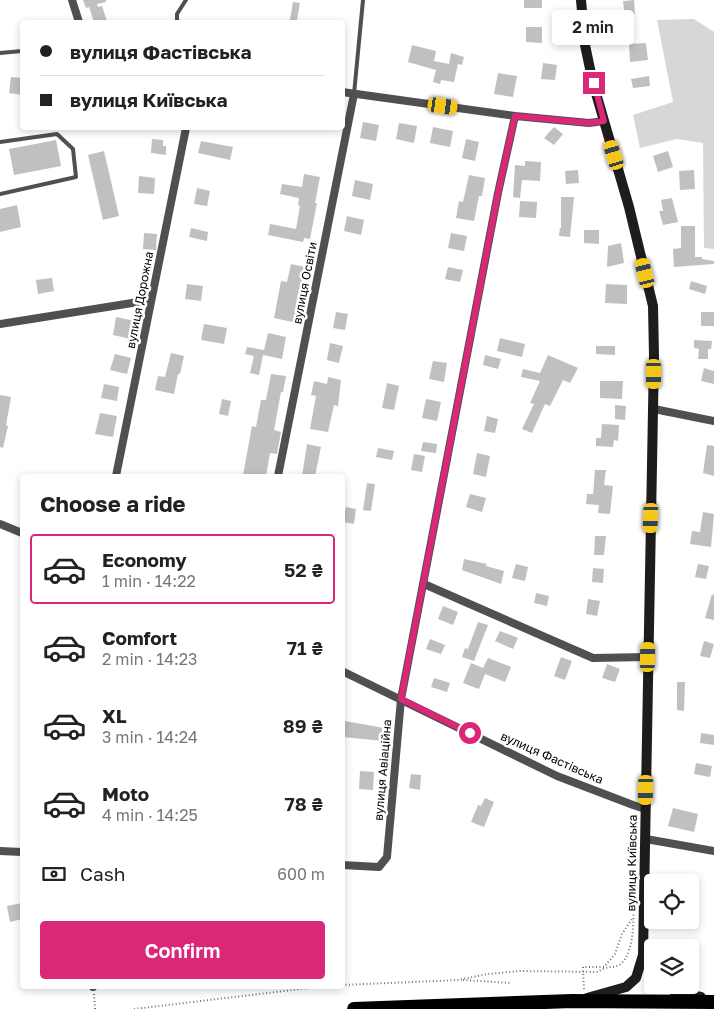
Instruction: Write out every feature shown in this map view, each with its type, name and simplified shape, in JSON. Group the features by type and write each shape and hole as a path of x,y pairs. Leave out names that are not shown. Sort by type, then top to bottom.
{"highway":[{"path":"354,1009 572,1001 714,1001"}],"street":[{"path":"72,0 78,20"},
{"name":"вулиця Київська","path":"581,0 585,45 604,121 629,207 653,306 654,409 643,955"},
{"path":"345,92 515,116 589,123 604,121"},
{"name":"вулиця Освіти","path":"278,474 354,94"},
{"name":"вулиця Авіаційна","path":"345,865 379,867 387,857 401,699 498,193 515,116"},
{"name":"вулиця Дорожна","path":"116,474 186,130"},
{"path":"0,324 151,300"},
{"path":"654,409 714,420"},
{"path":"0,524 20,532"},
{"path":"424,584 593,658 648,657"},
{"name":"вулиця Фастівська","path":"345,672 557,776 645,809"},
{"path":"646,839 714,851"},
{"path":"0,851 20,852"},
{"path":"572,1001 626,987 636,978 643,955"},
{"path":"683,994 714,1001"}],"lane":[{"path":"177,20 177,14 186,0"},
{"path":"354,94 363,0"},
{"path":"0,53 20,51"},
{"path":"0,142 58,134 73,149 76,177 0,194"}],"path":[{"path":"584,985 583,967 618,966 630,951 633,880"},
{"path":"458,980 488,974 520,971 598,972 616,954 622,934 632,919"},
{"path":"345,986 458,980 510,983"},
{"path":"93,989 96,1009"},
{"path":"134,1009 301,989"}],"shaded area":[{"path":"694,19 714,32 714,249 704,248 703,143 677,139 640,148 633,115 673,102 657,20"}],"building":[{"path":"83,0 106,0 106,2 97,4 98,7 102,6 107,20 93,20 89,7 86,8"},
{"path":"524,0 542,0 542,8 524,8"},
{"path":"634,0 634,40 613,41 612,26 626,25 623,1"},
{"path":"293,2 300,3 297,20 290,20"},
{"path":"526,27 542,27 542,43 526,42"},
{"path":"646,43 648,60 630,62 629,44"},
{"path":"412,45 436,51 434,61 449,64 451,53 464,57 462,65 458,64 454,82 441,80 440,84 433,82 436,70 408,62"},
{"path":"543,63 557,65 555,80 541,79"},
{"path":"498,73 517,76 513,97 494,94"},
{"path":"649,76 650,86 633,88 631,79"},
{"path":"11,77 20,78 20,95 9,93"},
{"path":"363,122 379,125 376,141 360,138"},
{"path":"399,123 417,126 414,143 396,139"},
{"path":"433,127 453,131 450,147 430,143"},
{"path":"554,127 563,134 554,145 544,138"},
{"path":"152,139 163,140 163,146 166,146 166,155 151,153"},
{"path":"466,139 479,142 475,161 462,158"},
{"path":"56,140 61,166 14,175 9,149"},
{"path":"201,141 233,147 230,160 198,153"},
{"path":"104,151 119,216 103,220 88,155"},
{"path":"668,151 673,167 658,172 653,156"},
{"path":"525,161 541,162 540,181 522,180 520,198 513,197 515,165 525,166"},
{"path":"578,170 579,183 566,184 565,171"},
{"path":"694,170 695,189 680,190 679,171"},
{"path":"304,174 320,177 310,239 304,238 303,242 268,235 270,224 296,229 300,206 298,205 299,198 280,194 282,184 302,187"},
{"path":"469,175 485,178 482,196 479,196 474,221 456,218 459,201 463,202"},
{"path":"139,176 155,178 154,194 138,193"},
{"path":"355,180 373,184 370,200 352,196"},
{"path":"197,188 210,191 207,206 194,204"},
{"path":"561,197 574,197 570,237 559,236 561,228"},
{"path":"672,198 678,222 663,225 659,211 663,211 661,200"},
{"path":"520,201 537,202 536,218 519,217"},
{"path":"17,205 21,227 0,232 0,209"},
{"path":"347,216 364,220 361,235 344,231"},
{"path":"681,226 695,226 695,257 714,261 714,264 674,267 673,249 681,248"},
{"path":"191,228 208,232 207,241 189,237"},
{"path":"584,230 599,230 599,244 584,243"},
{"path":"144,233 157,234 156,250 143,249"},
{"path":"451,233 467,236 464,251 448,248"},
{"path":"621,243 624,263 607,267 608,246"},
{"path":"291,264 310,268 297,323 274,318 281,281 287,282"},
{"path":"448,267 463,270 460,282 445,279"},
{"path":"52,278 54,291 38,294 36,280"},
{"path":"691,281 707,286 705,294 689,289"},
{"path":"187,284 203,286 201,301 185,299"},
{"path":"606,284 627,285 627,304 605,303"},
{"path":"336,312 348,314 345,330 333,328"},
{"path":"701,312 714,312 714,326 701,326"},
{"path":"116,317 135,321 131,339 113,335"},
{"path":"204,324 227,328 224,344 201,340"},
{"path":"268,333 286,337 282,359 263,355 259,375 250,373 254,356 245,354 247,347 264,350"},
{"path":"500,338 525,344 522,357 497,351"},
{"path":"694,340 712,341 711,349 708,349 708,359 698,359 699,349 694,348"},
{"path":"330,343 343,346 339,363 327,360"},
{"path":"596,346 615,346 615,355 596,354"},
{"path":"171,353 184,356 174,394 155,390 158,376 165,377"},
{"path":"115,354 131,358 127,374 110,370"},
{"path":"485,355 501,359 498,369 483,365"},
{"path":"548,355 578,368 570,383 563,380 550,406 545,404 532,433 522,429 534,404 530,403 540,381 521,377 523,369 540,373"},
{"path":"433,361 447,363 444,382 429,379"},
{"path":"704,368 714,371 714,384 701,381"},
{"path":"271,374 286,376 274,430 281,432 277,454 270,453 266,474 243,474 252,426 256,427 261,400 266,400"},
{"path":"328,377 341,380 338,406 334,405 328,432 310,429 316,396 311,395 314,381 327,384"},
{"path":"600,381 623,381 622,399 600,398"},
{"path":"387,383 399,386 394,410 382,408"},
{"path":"104,384 119,387 117,401 101,398"},
{"path":"0,395 11,397 6,425 8,426 3,448 0,447"},
{"path":"222,399 231,401 228,416 219,414"},
{"path":"426,399 441,402 437,421 422,418"},
{"path":"615,405 626,406 625,420 615,419"},
{"path":"100,413 117,416 113,437 95,434"},
{"path":"487,416 498,419 495,433 484,431"},
{"path":"602,424 619,425 618,441 614,440 613,447 596,446 596,438 601,438"},
{"path":"423,442 437,444 436,453 421,451"},
{"path":"307,444 321,447 315,474 302,474"},
{"path":"707,445 714,446 714,476 703,473"},
{"path":"378,448 394,451 392,460 376,457"},
{"path":"477,453 490,456 486,477 473,474"},
{"path":"414,454 425,456 422,472 411,470"},
{"path":"595,470 606,470 604,485 613,486 610,514 598,513 599,505 586,504 587,494 593,494"},
{"path":"367,483 375,484 371,511 363,510"},
{"path":"470,494 486,498 482,512 466,507"},
{"path":"346,507 356,509 354,524 345,522"},
{"path":"703,512 714,514 711,547 690,544 692,531 700,532"},
{"path":"595,536 606,536 604,555 594,555"},
{"path":"464,559 487,564 486,566 504,571 501,584 462,570"},
{"path":"516,564 528,567 525,581 512,578"},
{"path":"698,564 709,566 706,579 695,577"},
{"path":"593,568 604,569 603,583 592,582"},
{"path":"536,593 549,596 547,606 534,603"},
{"path":"712,594 714,595 714,620 705,618"},
{"path":"588,599 600,601 597,616 586,614"},
{"path":"443,606 458,612 453,625 438,619"},
{"path":"478,622 488,625 474,661 462,657 465,648 468,649"},
{"path":"500,631 518,638 513,649 495,641"},
{"path":"430,639 445,645 441,654 426,649"},
{"path":"704,641 714,644 710,658 700,656"},
{"path":"561,657 572,661 565,680 554,676"},
{"path":"488,658 511,667 505,682 485,674 479,689 463,683 471,663 483,668"},
{"path":"607,664 620,669 615,682 602,678"},
{"path":"434,678 450,683 447,692 431,687"},
{"path":"677,682 685,682 684,711 677,710"},
{"path":"345,721 384,728 383,741 345,737"},
{"path":"701,733 714,735 714,745 700,743"},
{"path":"696,763 712,766 710,777 694,774"},
{"path":"360,771 374,772 373,790 359,789"},
{"path":"411,774 421,775 420,790 409,788"},
{"path":"485,798 494,802 484,827 471,822 478,805 481,806"},
{"path":"673,808 698,814 694,832 668,826"},
{"path":"20,903 20,920 10,922 7,906"}],"route":[{"path":"470,733 401,699 498,193 515,116 589,123 604,121 594,83"}]}
